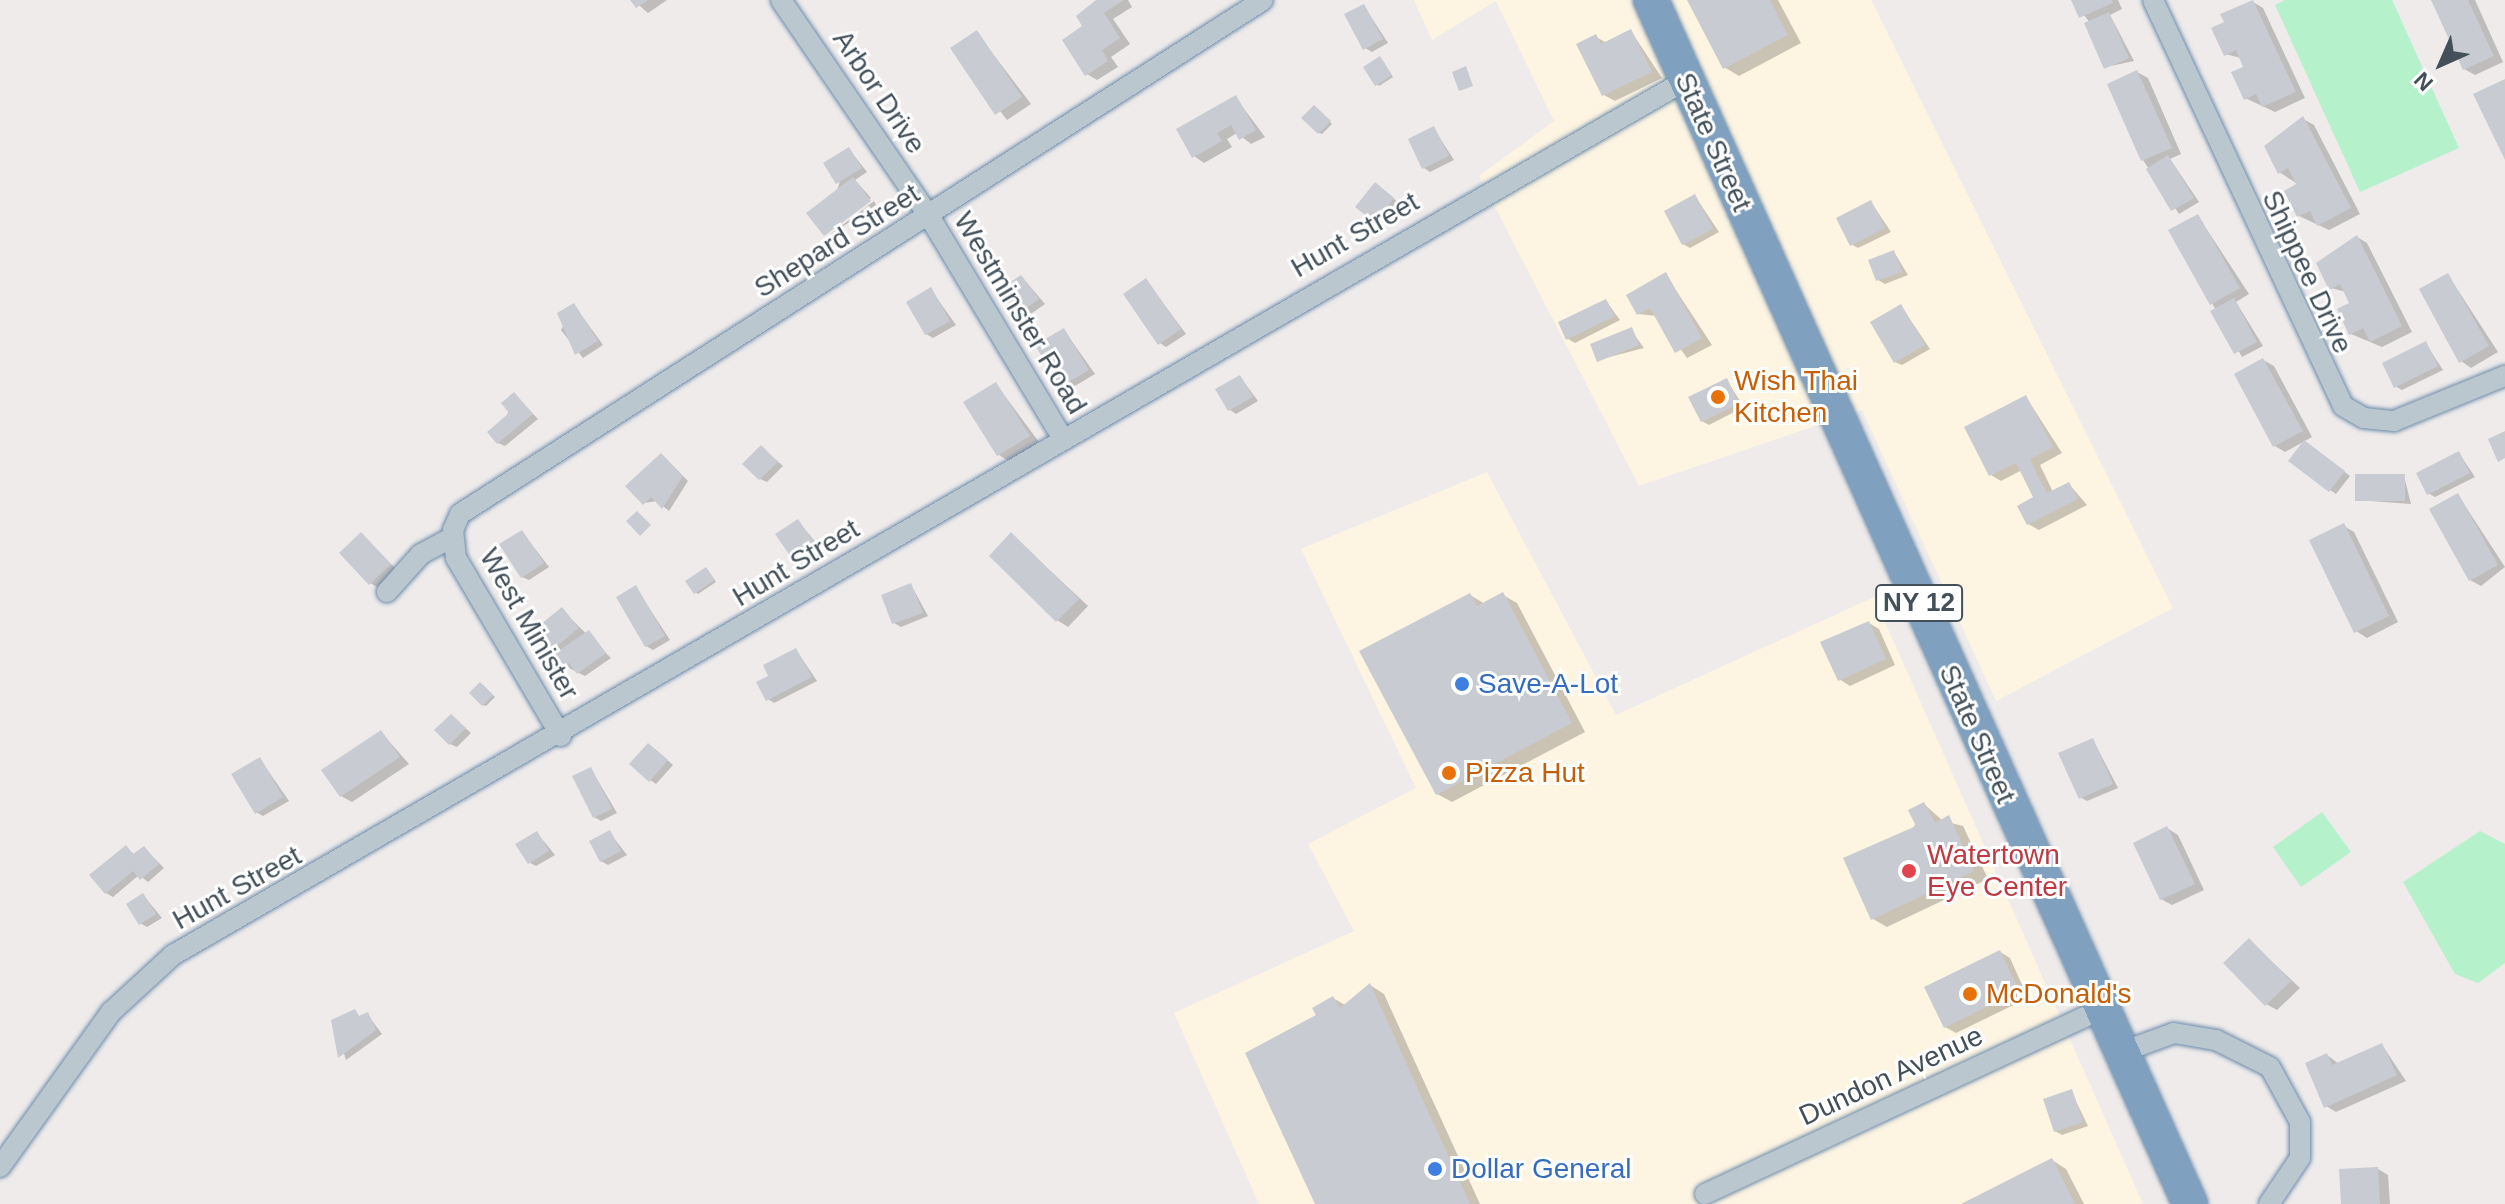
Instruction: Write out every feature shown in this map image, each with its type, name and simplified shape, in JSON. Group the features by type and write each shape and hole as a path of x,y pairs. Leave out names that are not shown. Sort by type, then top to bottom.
{"highway":[{"name":"State Street","path":"1651,0 2190,1204"}],"street":[{"name":"Arbor Drive","path":"781,0 929,216"},
{"name":"Shepard Street","path":"453,537 460,514 481,496 929,216 1263,0"},
{"name":"Shippee Drive","path":"2153,0 2343,406 2364,418 2394,421 2505,376"},
{"name":"Hunt Street","path":"0,1167 138,981 561,736 1063,439 1686,80"},
{"name":"Westminster Road","path":"929,216 1063,439"},
{"path":"387,592 421,554 453,537"},
{"name":"West Minister","path":"453,537 456,558 561,736"},
{"name":"Dundon Avenue","path":"1705,1194 2102,1009"},
{"path":"2122,1052 2174,1033 2216,1040 2270,1067 2300,1122 2300,1158 2269,1204"}],"shaded area":[{"path":"1414,0 1871,0 2173,608 1996,701 1862,410 1639,486 1479,176 1554,121 1496,1 1432,40"},
{"path":"1487,472 1616,715 1874,597 2143,1204 1259,1204 1174,1013 1354,931 1308,844 1416,788 1301,549"}],"green space":[{"path":"2285,0 2392,0 2459,148 2360,192 2275,5"},
{"path":"2322,812 2351,852 2301,887 2273,847"},
{"path":"2480,831 2505,844 2505,963 2478,983 2455,974 2403,882"}],"building":[{"path":"630,0 648,0 636,8"},
{"path":"1096,0 1124,0 1104,13 1120,38 1102,50 1108,61 1085,76 1062,40 1082,26 1076,16"},
{"path":"1687,0 1770,0 1788,35 1723,69"},
{"path":"2071,0 2112,0 2113,3 2079,18"},
{"path":"2253,0 2296,92 2262,107 2256,94 2244,100 2231,72 2243,67 2236,50 2224,56 2211,28 2224,22 2220,14"},
{"path":"2431,0 2468,0 2494,56 2463,70"},
{"path":"1364,4 1383,39 1363,50 1344,14"},
{"path":"2109,12 2129,58 2104,69 2084,23"},
{"path":"1631,29 1652,72 1602,96 1576,44 1596,34 1601,44"},
{"path":"977,30 1022,97 995,115 950,48"},
{"path":"1380,56 1392,75 1375,86 1363,67"},
{"path":"1466,66 1473,86 1459,91 1452,72"},
{"path":"2137,70 2172,148 2141,161 2107,84"},
{"path":"2505,79 2505,160 2473,94"},
{"path":"1236,95 1256,130 1239,140 1231,125 1217,133 1222,141 1192,158 1176,129"},
{"path":"1314,105 1331,121 1318,134 1301,118"},
{"path":"2303,116 2351,208 2317,226 2310,211 2297,217 2284,191 2296,184 2288,168 2278,174 2264,146"},
{"path":"1434,126 1449,156 1422,169 1408,139"},
{"path":"849,147 862,168 836,184 823,163"},
{"path":"2168,155 2194,198 2171,211 2146,169"},
{"path":"853,177 871,201 824,236 806,213"},
{"path":"1375,182 1394,198 1374,222 1355,207"},
{"path":"1695,194 1713,229 1682,245 1664,211"},
{"path":"1871,200 1885,228 1850,246 1836,218"},
{"path":"2198,214 2240,288 2210,305 2168,230"},
{"path":"2357,235 2402,326 2370,342 2363,328 2349,335 2337,309 2349,303 2340,284 2329,290 2316,263"},
{"path":"1894,250 1902,272 1876,281 1868,260"},
{"path":"1666,272 1702,338 1675,353 1650,308 1637,315 1626,295"},
{"path":"2448,273 2489,346 2459,363 2419,289"},
{"path":"1021,275 1039,299 1017,315 999,290"},
{"path":"1146,278 1181,329 1158,345 1123,294"},
{"path":"931,287 950,321 925,335 906,302"},
{"path":"2234,298 2257,342 2234,354 2210,311"},
{"path":"1606,299 1615,316 1566,340 1558,322"},
{"path":"574,303 598,341 575,355 557,313"},
{"path":"1901,304 1925,345 1894,363 1870,322"},
{"path":"1632,327 1639,345 1597,362 1590,344"},
{"path":"1064,328 1089,370 1060,387 1035,345"},
{"path":"2426,341 2438,366 2394,388 2382,363"},
{"path":"2263,358 2303,431 2273,447 2234,374"},
{"path":"1240,375 1253,397 1228,411 1215,389"},
{"path":"1727,378 1739,404 1701,422 1688,397"},
{"path":"996,382 1030,436 997,456 963,402"},
{"path":"514,392 533,414 497,444 487,432 509,413 501,403"},
{"path":"2026,395 2053,447 2030,459 2040,480 2047,493 2069,482 2078,499 2027,525 2017,506 2033,497 2016,463 1989,476 1964,427"},
{"path":"2505,431 2505,458 2498,462 2488,439"},
{"path":"2304,440 2345,471 2329,492 2288,461"},
{"path":"761,445 778,462 759,480 742,464"},
{"path":"2459,451 2470,473 2427,495 2416,473"},
{"path":"661,453 683,476 662,509 651,497 643,505 625,486"},
{"path":"2355,474 2405,474 2405,501 2355,501"},
{"path":"2458,493 2498,565 2469,581 2429,509"},
{"path":"637,511 651,525 640,536 626,521"},
{"path":"798,519 817,547 795,563 775,534"},
{"path":"2344,523 2389,616 2354,633 2309,540"},
{"path":"522,530 544,563 521,578 499,544"},
{"path":"361,532 391,564 369,585 339,553"},
{"path":"1011,532 1079,599 1056,622 989,556"},
{"path":"706,567 715,580 694,594 685,581"},
{"path":"911,583 923,613 892,624 881,595"},
{"path":"636,585 665,636 645,647 616,597"},
{"path":"1503,592 1572,723 1436,795 1359,651 1470,593 1477,606"},
{"path":"562,607 579,628 552,650 535,629"},
{"path":"1869,621 1886,659 1838,681 1820,642"},
{"path":"589,630 606,653 577,674 569,663 563,667 554,654"},
{"path":"796,648 812,677 766,701 756,682 768,676 763,665"},
{"path":"480,682 493,695 482,706 469,693"},
{"path":"451,714 466,728 449,745 434,730"},
{"path":"381,730 400,757 340,797 321,770"},
{"path":"2093,738 2113,784 2079,799 2058,753"},
{"path":"648,743 668,760 649,782 629,764"},
{"path":"260,757 283,797 255,814 231,774"},
{"path":"591,767 612,809 593,818 572,776"},
{"path":"1924,802 1935,823 1949,815 1974,871 1871,920 1843,858 1916,826 1908,810"},
{"path":"2167,826 2195,884 2160,900 2133,843"},
{"path":"610,830 621,851 600,862 589,841"},
{"path":"537,831 549,851 528,864 515,844"},
{"path":"126,845 133,854 144,846 159,864 140,880 133,871 105,894 89,875"},
{"path":"143,893 156,914 139,925 126,904"},
{"path":"2249,938 2291,981 2265,1006 2223,963"},
{"path":"2000,950 2019,991 1944,1028 1924,987"},
{"path":"1370,983 1470,1204 1315,1204 1245,1053 1316,1015 1312,1008 1333,996 1340,1008"},
{"path":"355,1009 359,1016 368,1012 376,1030 338,1058 331,1020"},
{"path":"2382,1043 2397,1075 2324,1108 2305,1063 2327,1053 2332,1065"},
{"path":"2072,1089 2083,1122 2054,1132 2043,1099"},
{"path":"2052,1158 2075,1204 1961,1204"},
{"path":"2378,1167 2380,1204 2341,1204 2339,1169"}],"place":[{"name":"Wish Thai Kitchen","path":"1718,397"},
{"name":"Save-A-Lot","path":"1462,684"},
{"name":"Pizza Hut","path":"1449,773"},
{"name":"Watertown Eye Center","path":"1909,871"},
{"name":"McDonald's","path":"1970,994"},
{"name":"Dollar General","path":"1435,1169"}]}
